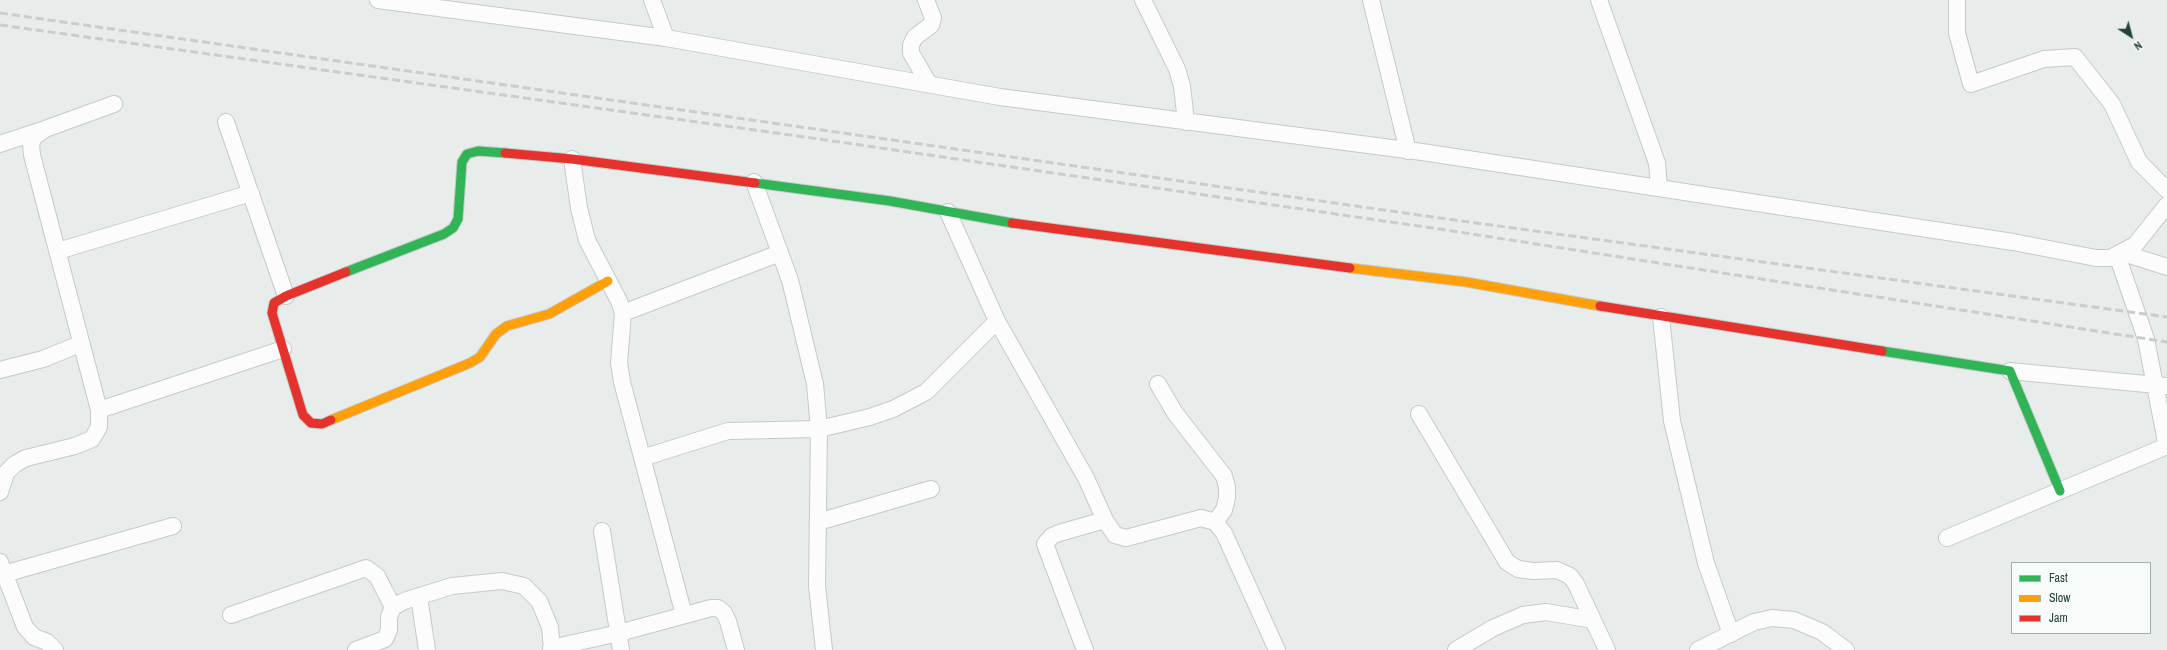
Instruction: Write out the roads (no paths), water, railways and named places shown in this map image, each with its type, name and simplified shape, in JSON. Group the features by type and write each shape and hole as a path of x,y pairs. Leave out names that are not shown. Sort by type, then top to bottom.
{"street":[{"path":"378,0 666,38 1000,97 1408,151 2013,242 2096,258 2110,258 2135,245 2167,205"},
{"path":"652,0 666,38"},
{"path":"926,0 934,18 930,25 915,37 911,45 911,53 928,84"},
{"path":"1143,0 1177,70 1182,86 1186,122"},
{"path":"1371,0 1408,151"},
{"path":"1599,0 1657,163 1659,188"},
{"path":"1957,0 1957,33 1970,84 2044,59 2075,57 2112,104 2139,162 2167,190"},
{"path":"0,144 114,104"},
{"path":"226,122 286,296"},
{"path":"0,492 6,473 15,464 26,458 75,446 92,439 99,427 99,410 80,344 58,251 32,155 31,144 34,137 45,129"},
{"path":"608,281 549,314 507,326 496,334 480,357 470,363 322,424 312,423 303,415 272,313 274,303 286,296 444,234 453,228 458,219 462,162 467,154 478,151 572,159 754,182 890,201 995,221 1247,255 1466,282 1661,317 2010,371 2161,385"},
{"path":"572,159 582,227 586,240 619,301 623,314 619,363 622,382 684,615"},
{"path":"754,182 790,280 815,384 819,429 817,586 824,650"},
{"path":"58,251 251,193"},
{"path":"948,212 997,321 1086,478 1105,520 1115,535 1126,538 1201,518 1215,522 1224,533 1277,650"},
{"path":"623,314 780,253"},
{"path":"2120,254 2167,268"},
{"path":"1947,538 2167,447 2161,385 2120,254"},
{"path":"1661,317 1672,420 1706,563 1731,634"},
{"path":"642,458 728,431 819,429 870,418 926,392 997,321"},
{"path":"0,370 43,359 80,344"},
{"path":"99,410 283,349"},
{"path":"2010,371 2060,491"},
{"path":"1158,384 1175,412 1224,476 1228,498 1224,510 1215,522"},
{"path":"1419,414 1507,562 1518,569 1533,571 1557,570 1570,576 1576,584 1607,650"},
{"path":"818,522 931,489"},
{"path":"1085,650 1045,544 1052,536 1059,533 1105,520"},
{"path":"55,650 47,642 34,637 25,627 2,568 173,526"},
{"path":"602,531 622,650"},
{"path":"231,615 366,568 378,576 393,607"},
{"path":"356,650 385,639 389,630 389,617 393,607 404,601 452,586 502,581 524,586 539,601 550,627 551,649 619,633 711,608 718,608 728,621 736,650"},
{"path":"419,596 427,650"},
{"path":"1456,650 1493,628 1523,615 1546,612 1593,620"},
{"path":"1698,650 1754,622 1772,618 1794,620 1822,632 1846,650"}],"railway":[{"path":"0,13 1447,219 2167,317"},
{"path":"0,25 805,137 1446,230 2167,342"}]}
